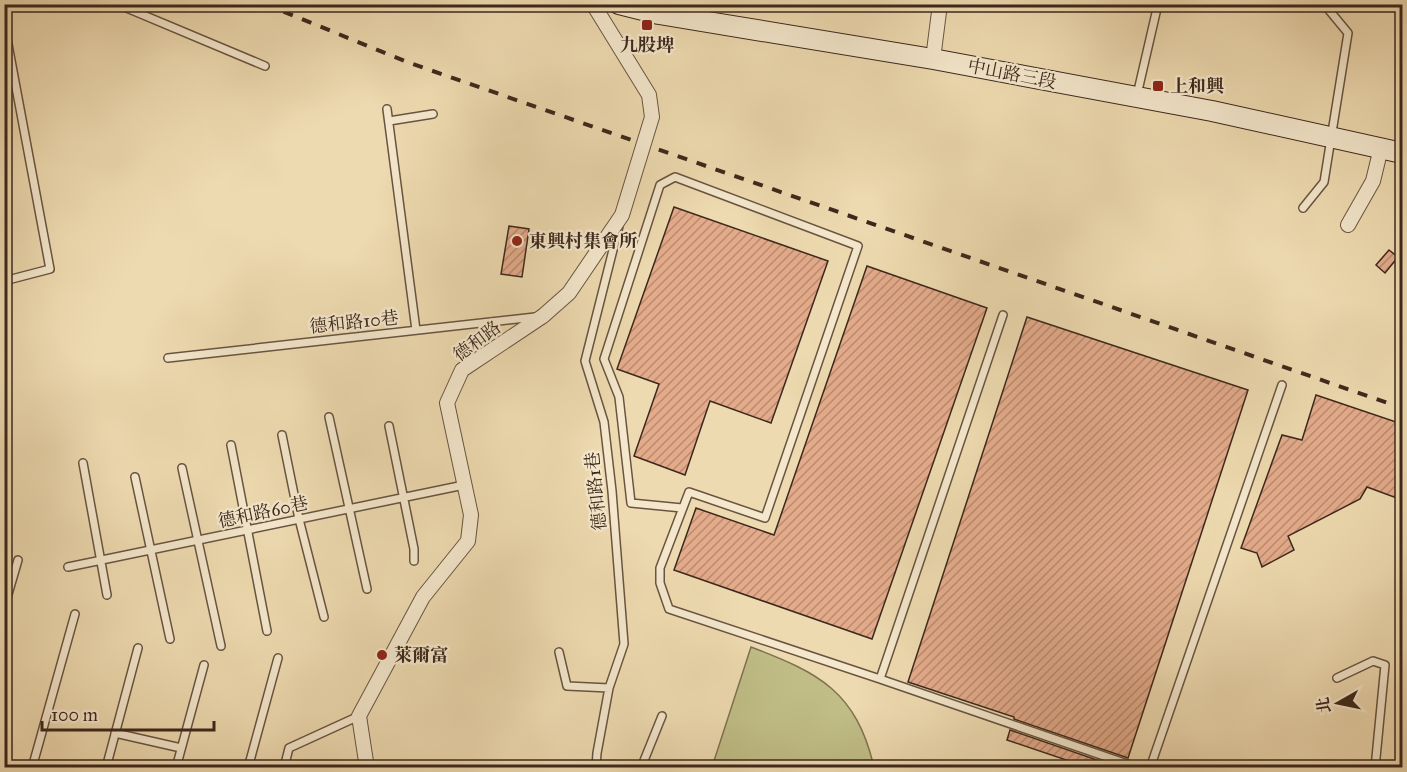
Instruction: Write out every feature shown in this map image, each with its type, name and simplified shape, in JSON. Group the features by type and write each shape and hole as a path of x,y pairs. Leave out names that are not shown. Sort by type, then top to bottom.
{"street":[{"name":"德和路","path":"359,716 423,597 468,541 471,516 447,403 462,370 543,316 569,293 622,215 652,117 649,95 593,4"},
{"name":"中山路三段","path":"619,4 659,14 933,59 1212,111 1402,153"},
{"path":"933,59 940,4"},
{"path":"1348,225 1373,181 1381,148"},
{"path":"359,716 367,768"}],"lane":[{"path":"117,4 265,66"},
{"path":"1136,97 1158,4"},
{"path":"1303,208 1324,182 1348,33 1324,4"},
{"path":"4,23 50,268 4,281"},
{"path":"387,109 416,330"},
{"path":"389,121 433,114"},
{"path":"682,508 631,503 619,397 604,359 660,185 675,177 858,246 765,518 688,492 660,568 660,583 669,609 1139,768"},
{"name":"德和路1巷","path":"596,768 609,688 624,644 604,422 585,361 622,215"},
{"path":"879,679 1003,315"},
{"name":"德和路10巷","path":"168,358 543,316"},
{"path":"1150,768 1281,386"},
{"path":"329,417 368,589"},
{"path":"389,426 414,549 414,561"},
{"path":"282,435 299,519 324,617"},
{"path":"231,445 267,631"},
{"path":"83,463 107,595"},
{"path":"182,468 221,646"},
{"path":"135,477 170,639"},
{"name":"德和路60巷","path":"68,567 464,485"},
{"path":"4,608 18,560"},
{"path":"32,768 75,614"},
{"path":"105,768 138,648"},
{"path":"559,652 567,686 609,688"},
{"path":"248,768 278,658"},
{"path":"1337,678 1373,661 1385,665 1375,768"},
{"path":"176,768 204,665"},
{"path":"284,768 289,748 359,716"},
{"path":"641,768 662,716"},
{"path":"115,733 181,748"}],"shaded area":[{"path":"751,647 796,666 831,688 845,702 857,720 874,767 712,767"}],"building":[{"path":"674,207 828,261 771,423 710,401 685,475 634,456 659,384 617,369"},
{"name":"東興村集會所","path":"509,226 529,229 522,277 501,274"},
{"path":"1389,250 1398,257 1385,273 1376,265"},
{"path":"867,266 987,308 872,639 674,570 696,508 774,535"},
{"path":"1027,317 1248,390 1128,758 908,682"},
{"path":"1316,395 1402,424 1402,500 1367,487 1360,499 1288,536 1294,550 1262,567 1257,553 1241,548 1282,435 1302,440"},
{"path":"1010,730 1120,768 1090,768 1007,740"}],"railway":[{"path":"265,4 407,62 1402,408"}],"place":[{"name":"九股埤","path":"647,25"},
{"name":"上和興","path":"1158,86"},
{"name":"東興村集會所","path":"517,241"},
{"name":"萊爾富","path":"382,655"}]}
